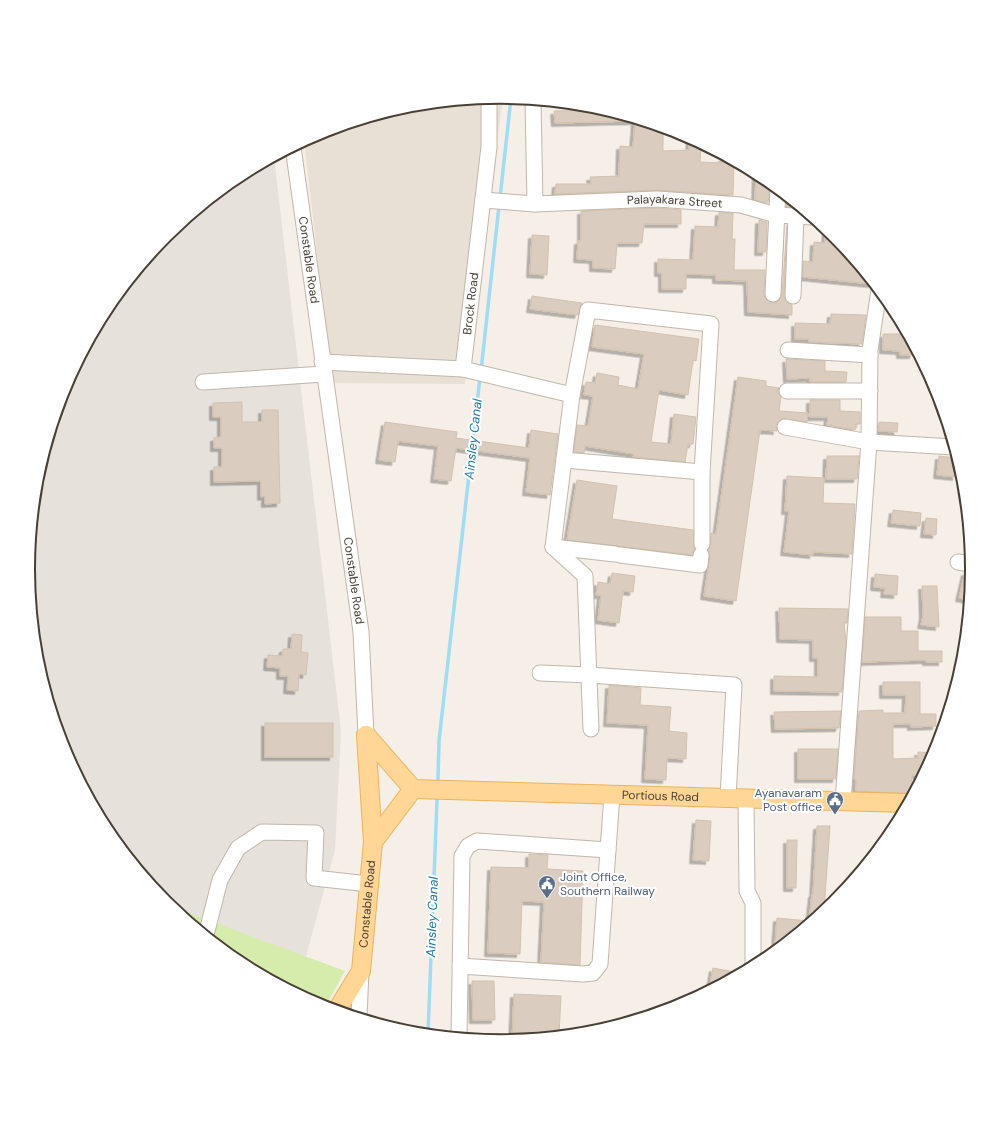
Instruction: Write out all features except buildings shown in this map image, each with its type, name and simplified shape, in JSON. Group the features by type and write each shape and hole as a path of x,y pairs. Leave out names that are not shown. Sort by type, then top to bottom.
{"main road":[{"path":"366,735 413,789 372,842"},
{"name":"Constable Road","path":"361,971 372,842 366,735"},
{"name":"Portious Road","path":"413,789 902,804"},
{"path":"340,1005 361,971"}],"street":[{"name":"Brock Road","path":"475,372 483,200 489,148 489,104"},
{"path":"533,105 535,204"},
{"name":"Constable Road","path":"293,153 361,632 366,735"},
{"path":"773,294 777,196"},
{"name":"Palayakara Street","path":"483,200 535,204 657,199 741,205 776,215 804,216"},
{"path":"793,296 796,216"},
{"path":"844,802 869,442 870,354 878,298"},
{"path":"588,310 711,324 702,472 702,550 700,565 553,547 572,395 588,310"},
{"path":"788,350 870,354"},
{"path":"203,382 323,368 475,372 572,395"},
{"path":"787,391 870,391"},
{"path":"785,428 869,442 948,447"},
{"path":"564,460 702,472"},
{"path":"553,547 585,576 591,729"},
{"path":"540,673 589,674 734,685 728,798"},
{"path":"460,966 583,974 593,973 600,964 612,795"},
{"path":"746,799 747,890 753,903 753,959"},
{"path":"207,930 220,880 238,848 262,832 316,833 314,878 369,884"},
{"path":"459,1032 462,856 468,846 478,841 608,850"},
{"name":"Constable Road","path":"359,1012 361,971"}],"shaded area":[{"path":"502,104 465,384 332,383 305,147 322,139 351,129 409,113 470,105"},
{"path":"275,162 341,731 335,850 297,988 267,972 242,956 193,919 150,876 131,852 113,827 83,775 70,747 51,689 39,630 36,599 36,539 44,478 51,449 70,391 97,336 131,286 150,262 171,240 193,219 217,200 242,182"}],"green space":[{"path":"185,912 345,971 328,1001 322,999 267,972 217,938"}],"waterway":[{"name":"Ainsley Canal","path":"500,198 510,104"},
{"name":"Ainsley Canal","path":"481,371 499,206"},
{"name":"Ainsley Canal","path":"438,779 439,741 480,377"},
{"name":"Ainsley Canal","path":"428,1028 437,800"}],"place":[{"name":"Ayanavaram Post office","path":"835,815"},
{"name":"Joint Office, Southern Railway","path":"547,899"}]}
